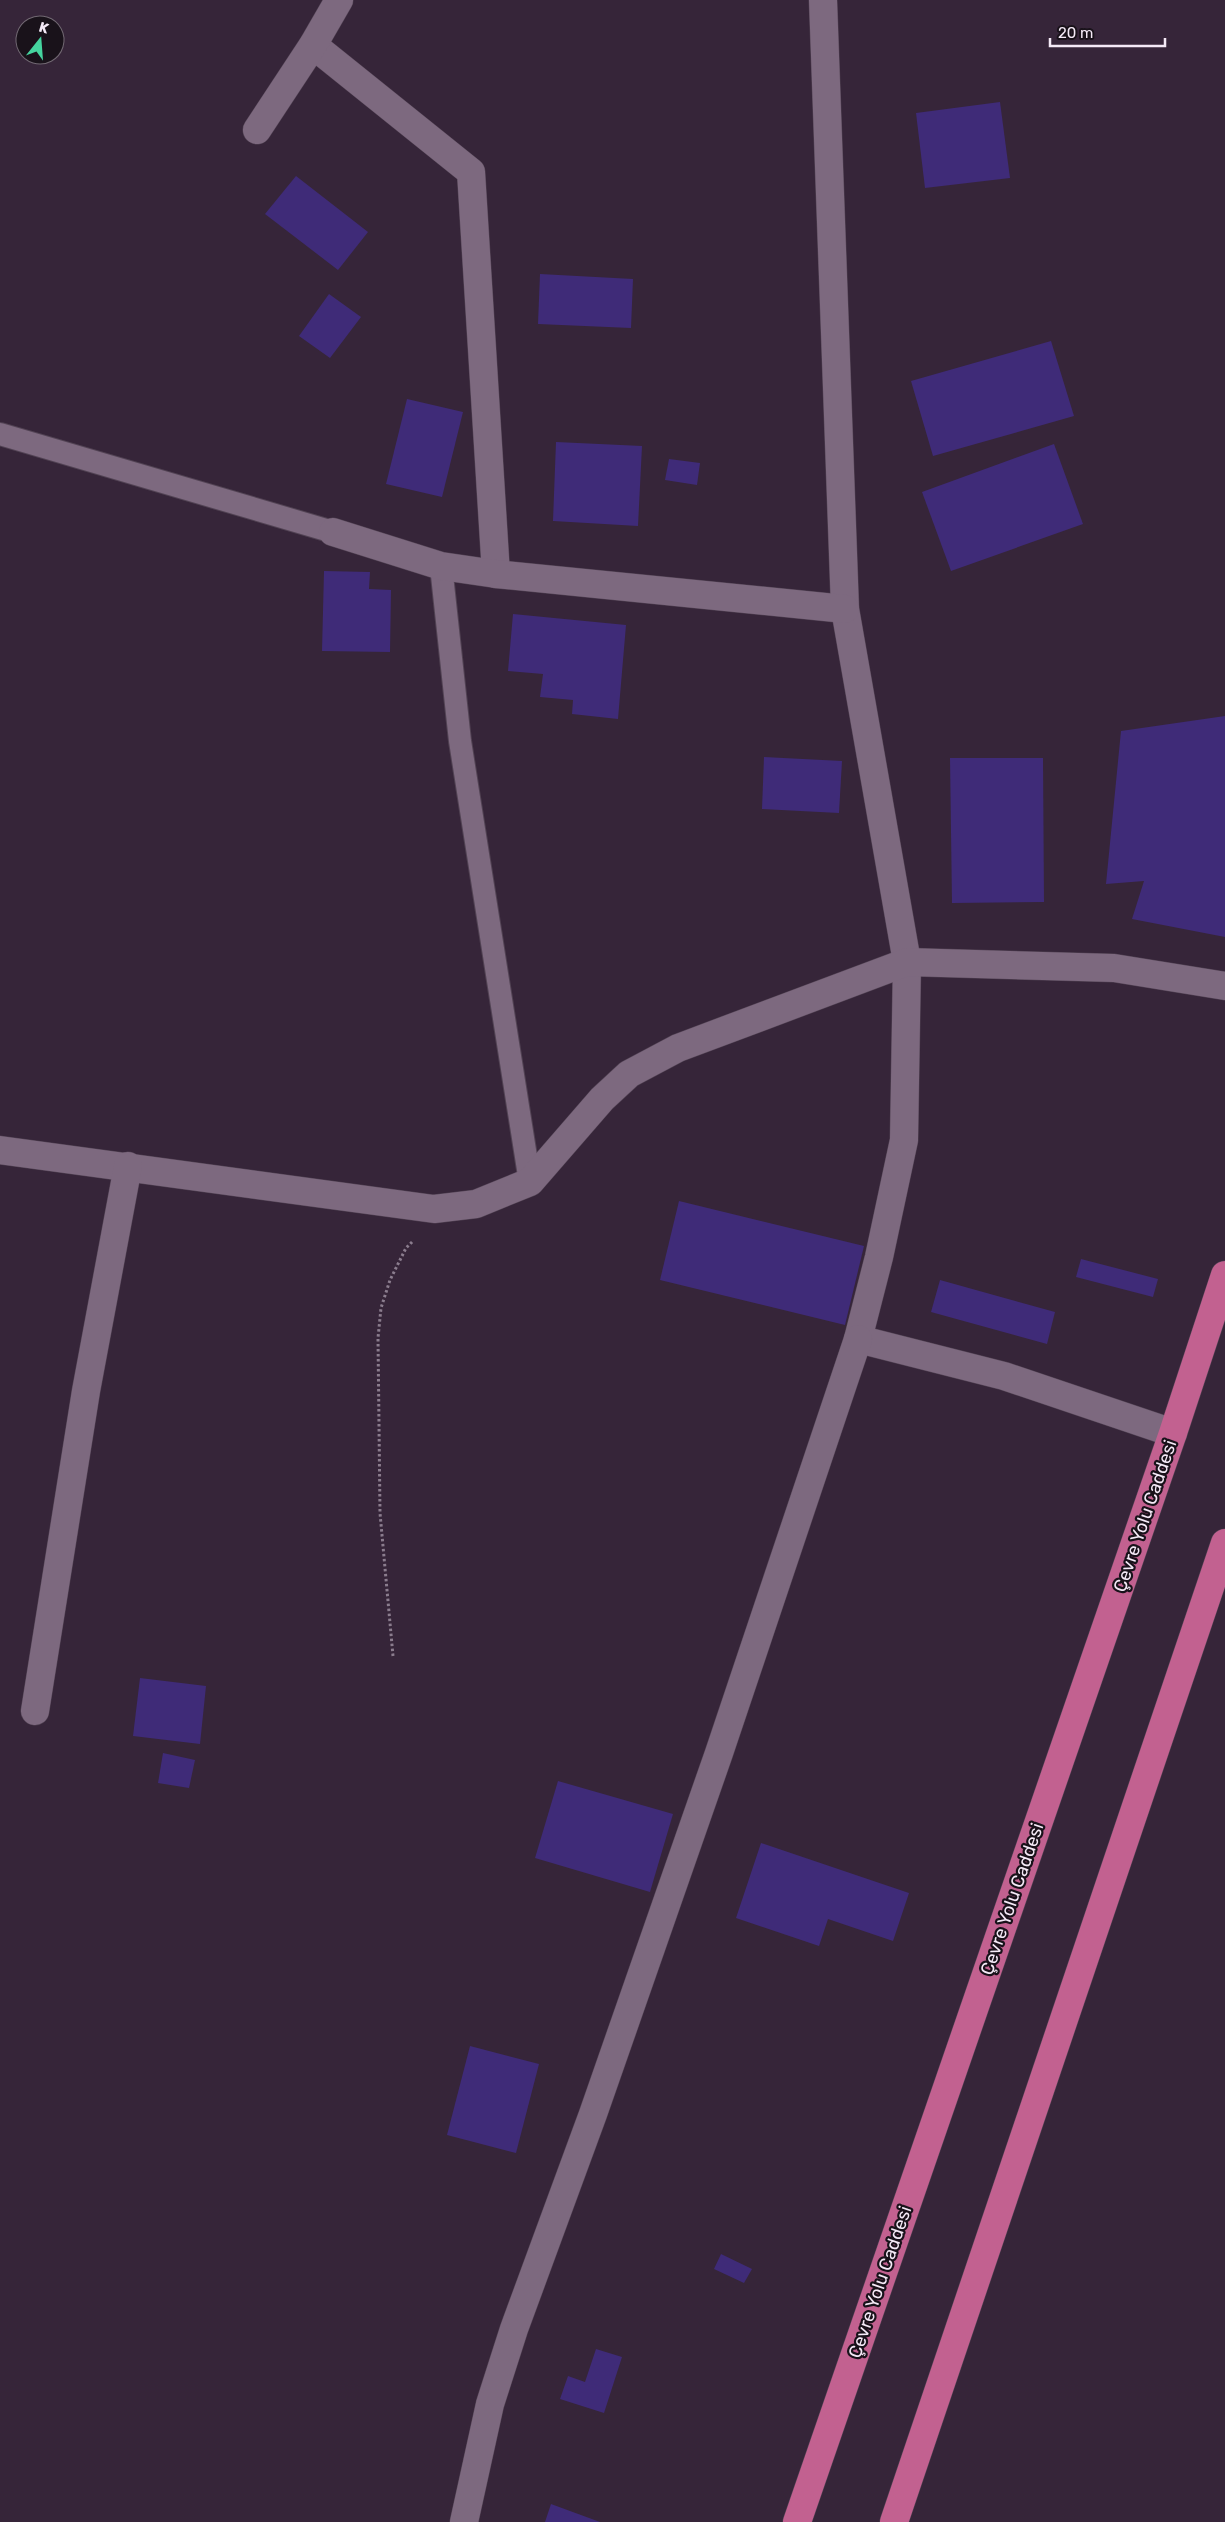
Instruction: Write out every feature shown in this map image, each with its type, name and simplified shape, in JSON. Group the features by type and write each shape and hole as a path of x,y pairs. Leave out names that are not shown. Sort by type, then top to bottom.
{"highway":[{"name":"Çevre Yolu Caddesi","path":"797,2522 1173,1433 1225,1275"},
{"path":"894,2522 1222,1559"}],"street":[{"path":"257,130 314,45 339,0"},
{"path":"464,2522 490,2404 514,2329 593,2114 710,1780 858,1339 879,1257 904,1140 907,962 845,609 822,0"},
{"path":"314,45 471,172 496,574"},
{"path":"333,532 441,566 496,574 845,609"},
{"path":"0,1150 39,1157 128,1166 434,1209 476,1204 530,1182 602,1099 629,1074 678,1048 907,962 1114,968 1225,986"},
{"path":"35,1711 86,1390 128,1166"},
{"path":"858,1339 1004,1376 1173,1433"}],"lane":[{"path":"0,434 333,532"},
{"path":"441,566 460,741 530,1182"}],"path":[{"path":"393,1656 380,1514 381,1308 397,1263 406,1248 423,1229 434,1209"}],"building":[{"path":"1000,102 1010,178 925,188 916,113"},
{"path":"296,176 368,232 338,270 265,214"},
{"path":"540,274 633,279 631,328 538,324"},
{"path":"329,294 361,317 330,358 299,336"},
{"path":"1051,341 1074,416 933,456 911,381"},
{"path":"407,399 463,412 442,497 386,484"},
{"path":"556,442 642,446 638,526 553,521"},
{"path":"1054,444 1083,524 951,571 922,492"},
{"path":"669,459 700,463 697,485 665,480"},
{"path":"324,571 370,572 369,589 391,590 390,652 322,651"},
{"path":"513,614 626,625 618,719 572,714 573,700 540,697 543,674 508,671"},
{"path":"1225,716 1225,937 1132,919 1144,881 1106,884 1121,731"},
{"path":"764,757 842,761 839,813 762,809"},
{"path":"950,758 1043,758 1044,902 952,903"},
{"path":"679,1201 864,1246 845,1325 660,1280"},
{"path":"1081,1259 1158,1279 1153,1297 1076,1277"},
{"path":"940,1280 1055,1312 1047,1344 931,1312"},
{"path":"140,1678 206,1686 200,1744 133,1736"},
{"path":"163,1753 195,1760 189,1788 158,1783"},
{"path":"558,1781 673,1814 650,1892 535,1858"},
{"path":"761,1843 909,1893 893,1941 828,1919 819,1946 736,1918"},
{"path":"470,2046 539,2064 516,2153 447,2135"},
{"path":"721,2254 752,2269 744,2283 714,2269"},
{"path":"596,2349 622,2357 604,2413 560,2399 568,2376 585,2382"},
{"path":"551,2504 600,2522 545,2522"}]}
